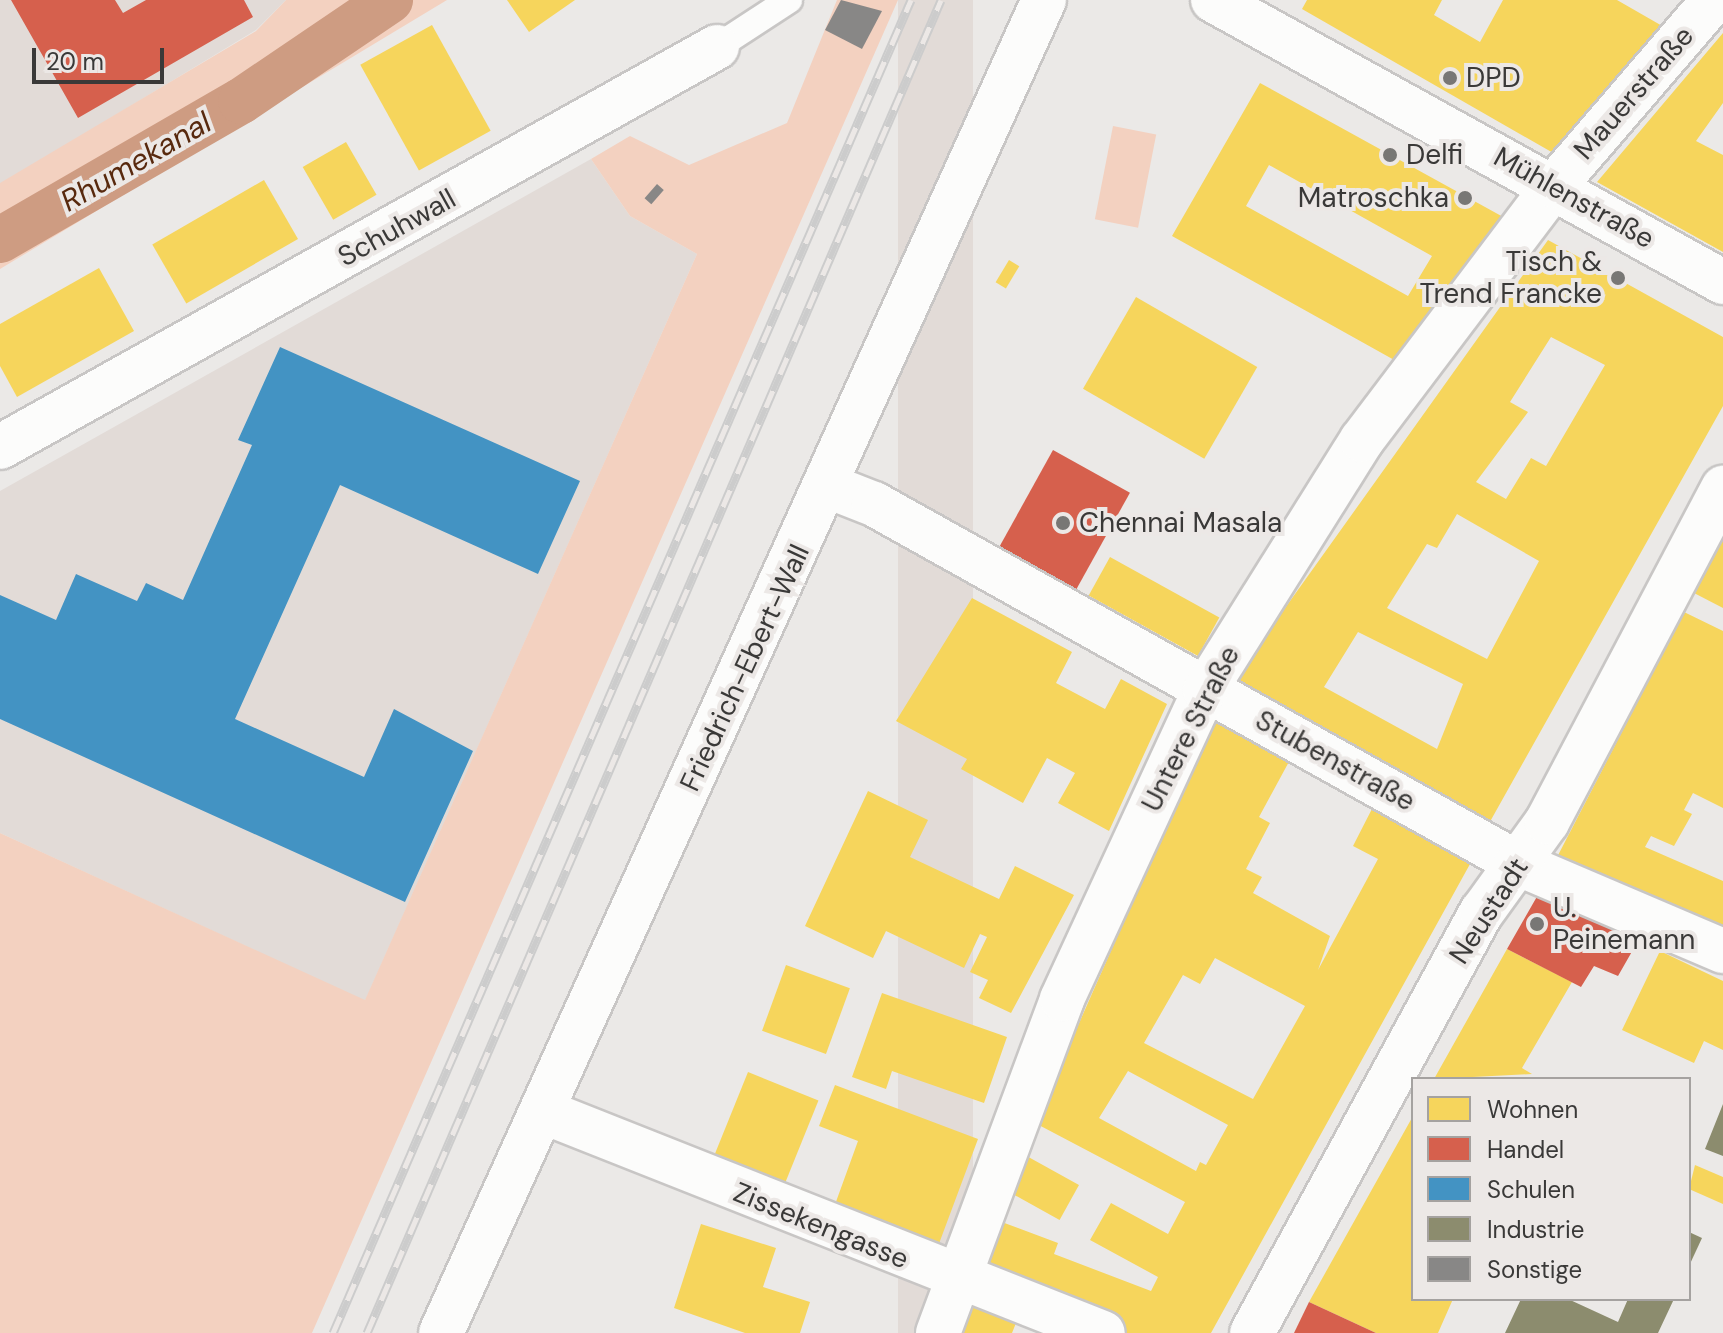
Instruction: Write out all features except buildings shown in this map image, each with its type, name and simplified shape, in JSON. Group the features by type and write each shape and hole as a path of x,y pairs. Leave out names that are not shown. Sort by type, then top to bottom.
{"street":[{"name":"Friedrich-Ebert-Wall","path":"441,1333 828,486 1044,0"},
{"name":"Mühlenstraße","path":"1213,0 1723,282"},
{"name":"Mauerstraße","path":"1554,186 1714,0"},
{"name":"Schuhwall","path":"0,447 717,47"},
{"name":"Untere Straße","path":"938,1333 1062,999 1205,690 1362,440 1554,186"},
{"name":"Stubenstraße","path":"828,486 874,504 1519,864 1723,951"},
{"name":"Neustadt","path":"1252,1333 1482,912 1519,864 1723,488"},
{"name":"Zissekengasse","path":"542,1111 956,1279 1103,1333"}],"lane":[{"name":"Schuhwall","path":"717,47 789,0"}],"shaded area":[{"path":"0,0 286,0 256,30 0,185"},
{"path":"286,0 447,0 0,269 0,183 256,31"},
{"path":"837,0 898,0 312,1333 0,1333 0,833 365,1000 697,254 630,216 591,159 630,136 689,165 787,123"},
{"path":"898,0 973,0 973,1333 898,1333"},
{"path":"1113,126 1156,134 1138,228 1095,219"},
{"path":"591,159 630,216 697,254 365,1001 0,833 0,491"}],"waterway":[{"name":"Rhumekanal","path":"0,240 241,101 390,0"}],"railway":[{"path":"333,1333 911,0"},
{"path":"367,1333 941,0"}],"place":[{"name":"DPD","path":"1450,78"},
{"name":"Delfi","path":"1390,155"},
{"name":"Matroschka","path":"1465,198"},
{"name":"Tisch & Trend Francke","path":"1618,278"},
{"name":"Chennai Masala","path":"1063,523"},
{"name":"U. Peinemann","path":"1537,924"}]}
